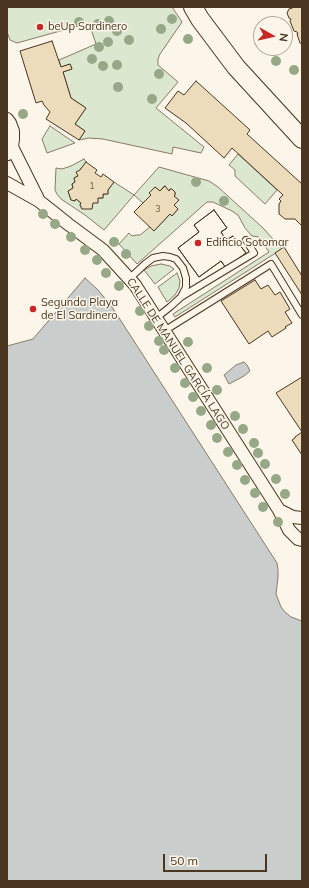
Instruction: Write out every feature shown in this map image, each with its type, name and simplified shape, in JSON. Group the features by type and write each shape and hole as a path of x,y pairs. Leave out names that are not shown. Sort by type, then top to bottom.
{"main road":[{"path":"193,7 200,19 236,67 302,139"}],"street":[{"path":"8,118 13,130 14,139 9,152"},
{"name":"CALLE DE MANUEL GARCÍA LAGO","path":"9,152 39,201"},
{"name":"CALLE DE MANUEL GARCÍA LAGO","path":"7,183 39,201 103,250 135,284 279,510 289,530 298,539 302,540"},
{"path":"279,510 293,517 302,518"}],"lane":[{"path":"156,318 181,297 254,253 246,240"},
{"path":"130,279 153,258 163,256 176,259 186,278 186,287 181,297"},
{"path":"164,331 271,264 302,315"}],"green space":[{"path":"7,7 172,7 182,22 160,54 158,65 178,82 156,108 204,147 201,153 173,147 172,154 103,139 89,138 79,140 85,131 75,124 86,108 71,98 63,72 72,69 70,64 61,67 59,60 96,44 89,23 17,43 10,40 7,32"},
{"path":"50,126 75,143 47,153 42,139"},
{"path":"238,154 277,190 265,204 235,176 235,170 229,165"},
{"path":"84,159 86,162 77,172 78,176 74,178 75,182 72,184 73,188 68,191 71,200 75,201 76,199 81,203 80,205 82,209 93,203 98,198 103,198 103,194 108,194 108,190 114,182 134,195 104,230 61,199 55,190 56,168 62,169"},
{"path":"159,167 209,181 218,187 263,228 282,249 175,317 173,314 269,252 259,237 252,236 245,228 238,215 213,202 207,202 137,264 119,244 129,233 132,236 140,235 150,227 154,231 170,214 172,216 178,209 174,205 178,200 174,196 175,192 173,190 170,189 169,191 164,186 160,191 155,187 149,193 151,195 143,203 134,195"},
{"path":"161,264 170,266 174,269 155,284 144,270 151,266"},
{"path":"177,273 180,281 179,288 175,295 167,302 158,287"}],"shaded area":[{"path":"85,278 98,290 112,307 277,563 278,577 276,594 281,607 291,617 302,621 302,881 7,881 7,346 33,339"},
{"path":"244,362 250,371 229,384 224,375 236,365"}],"building":[{"path":"302,7 302,44 300,43 297,32 294,31 293,28 293,16 288,16 287,13 289,9"},
{"path":"52,41 61,67 70,64 72,69 63,72 71,98 86,108 75,124 85,131 79,140 46,119 50,112 42,101 36,103 20,51"},
{"path":"196,81 250,130 247,134 302,184 302,226 295,219 285,219 279,214 279,204 281,201 279,199 283,195 232,148 224,158 186,123 165,108 178,91 184,95"},
{"path":"86,162 97,170 95,173 101,177 103,174 114,182 108,190 108,194 103,194 103,198 98,198 98,203 93,203 92,209 82,209 80,205 81,203 76,199 75,201 71,200 68,191 73,188 72,184 75,182 74,178 78,176 76,172 80,170"},
{"path":"165,186 169,191 172,189 175,192 174,196 179,200 174,205 178,209 172,216 170,214 154,231 134,212 151,195 149,193 155,187 160,191"},
{"name":"Edificio Sotomar","path":"214,210 227,228 221,232 226,240 233,236 246,253 226,268 221,261 199,277 178,248 199,232 194,225"},
{"name":"Edificio Sotomar","path":"214,210 227,228 221,232 226,240 233,236 246,253 226,268 221,261 199,277 178,248 199,232 194,225"},
{"path":"284,247 302,276 302,295 275,253"},
{"path":"255,280 261,289 268,285 275,295 280,292 290,309 285,312 292,323 272,337 268,331 249,344 221,301"},
{"path":"302,377 302,432 276,393"},
{"path":"302,432 302,455 292,440"}],"place":[{"name":"beUp Sardinero","path":"40,27"},
{"name":"Edificio Sotomar","path":"198,243"},
{"name":"Segunda Playa de El Sardinero","path":"33,309"}]}
